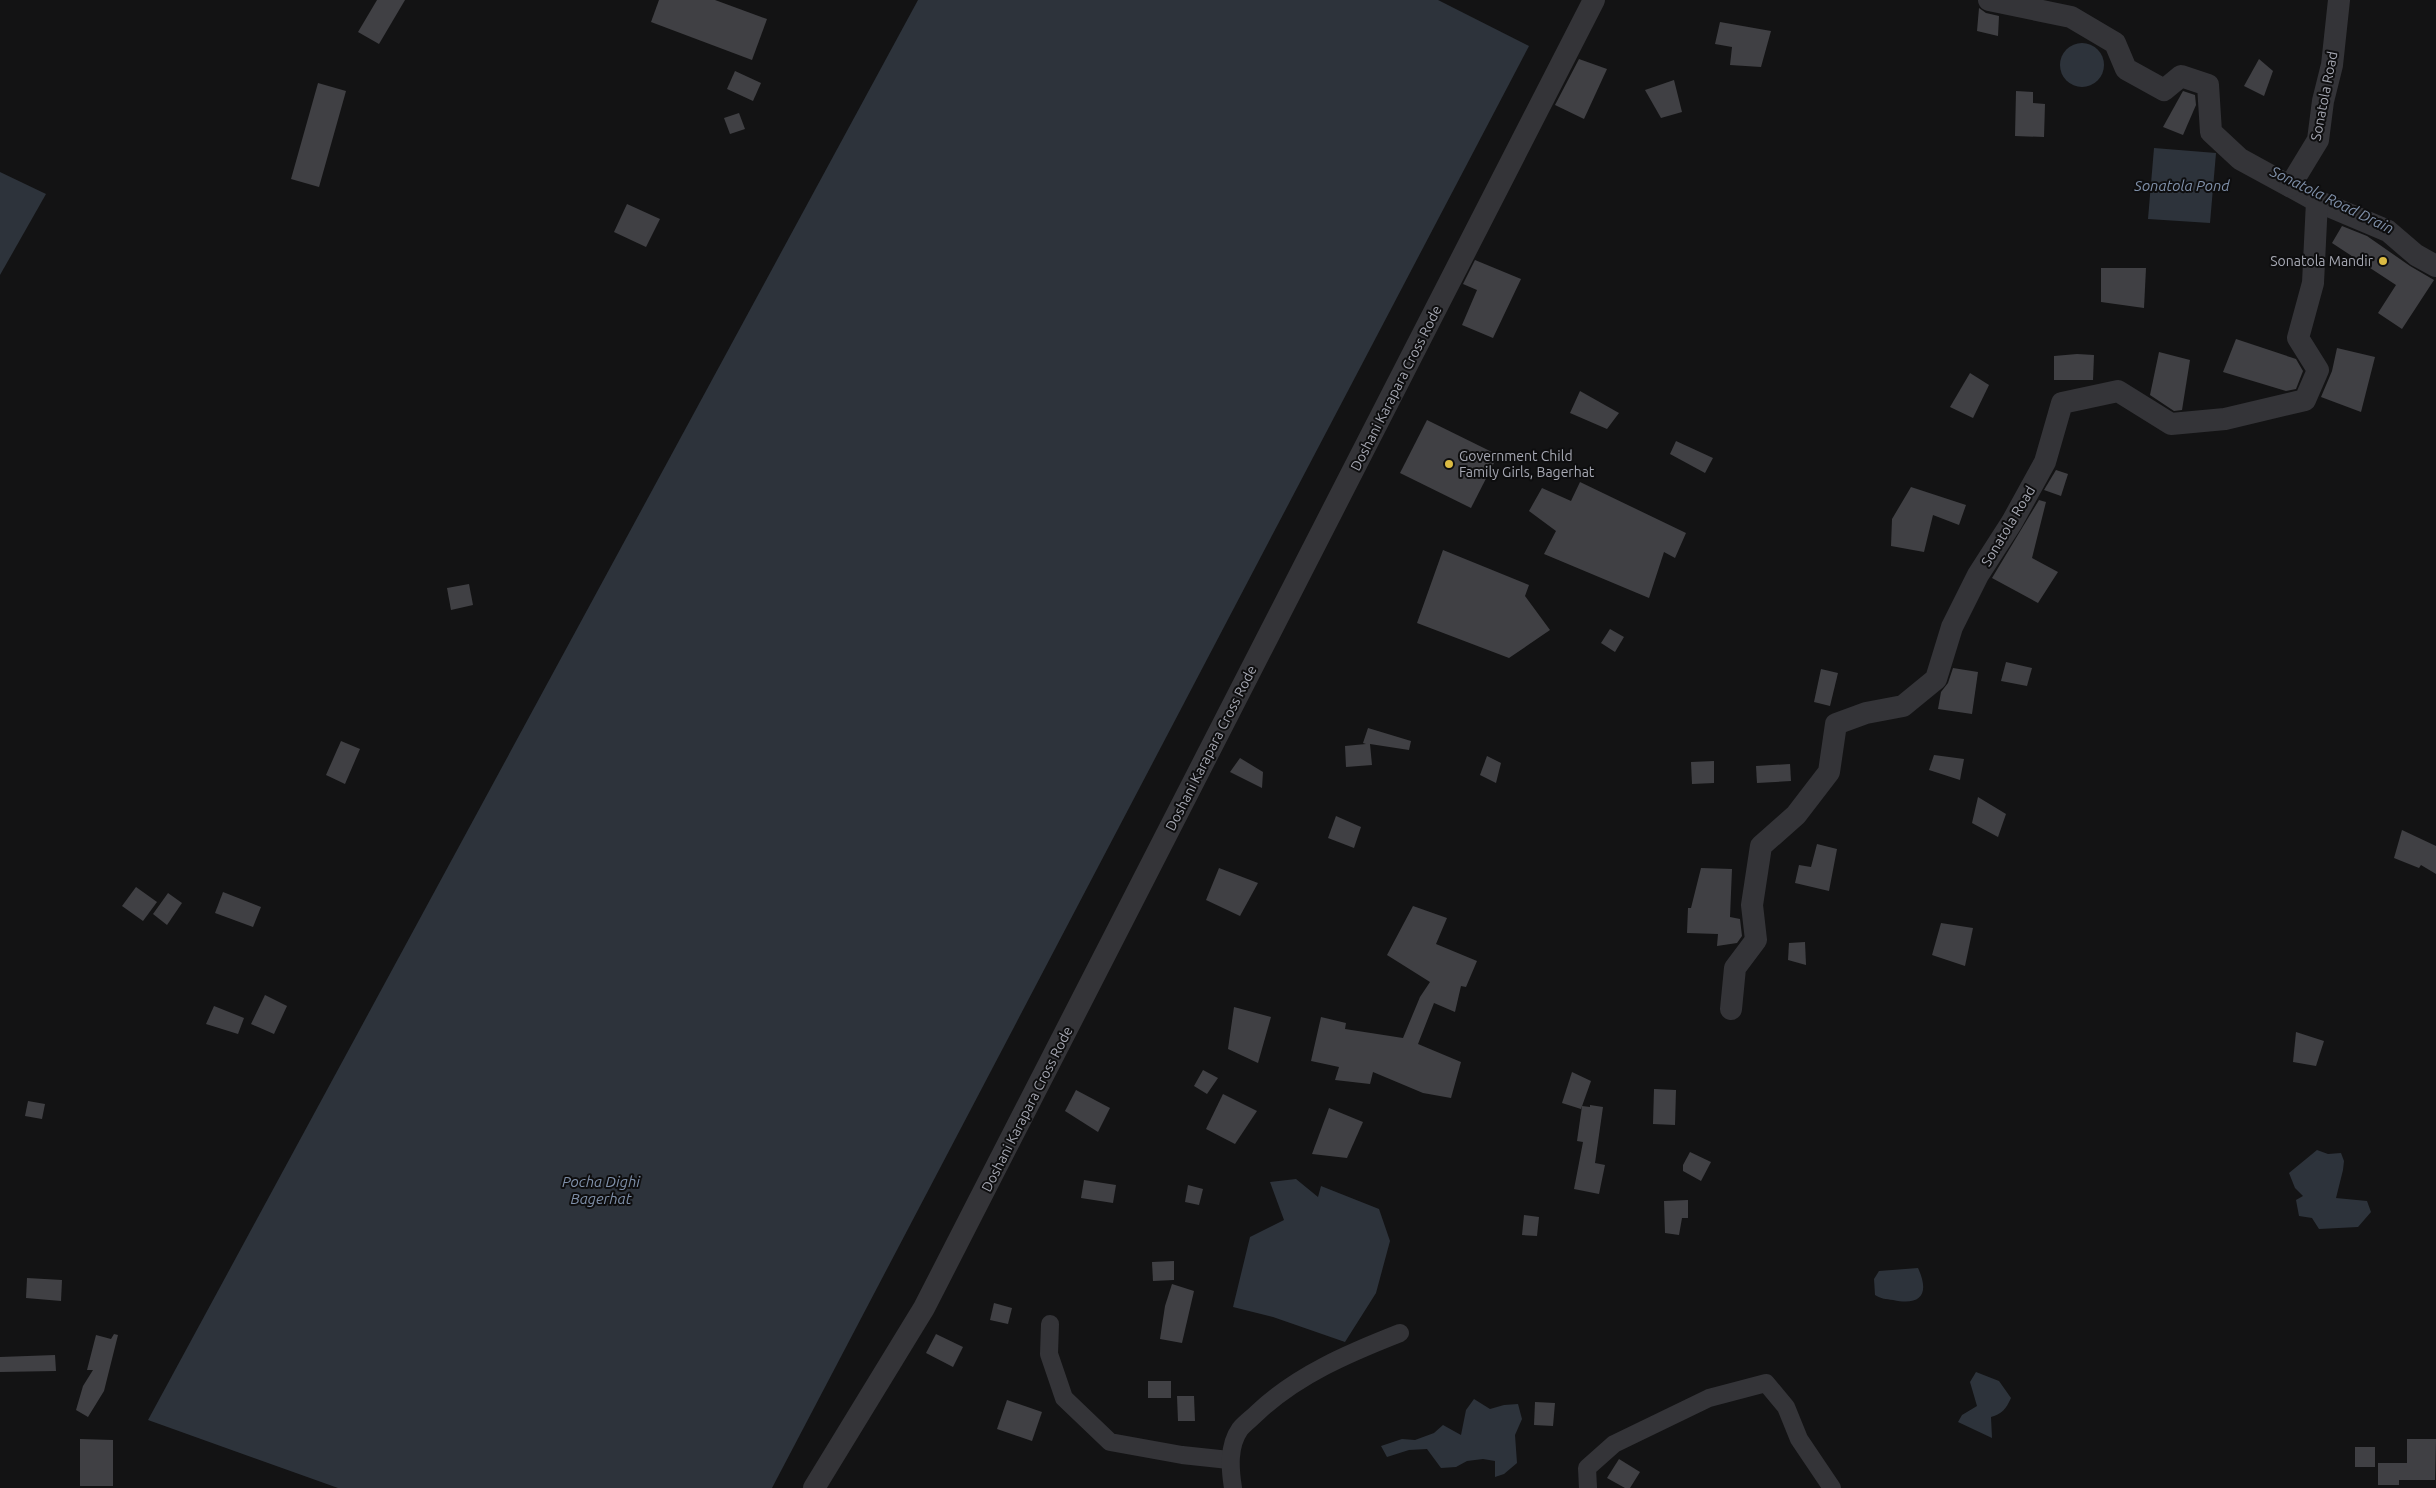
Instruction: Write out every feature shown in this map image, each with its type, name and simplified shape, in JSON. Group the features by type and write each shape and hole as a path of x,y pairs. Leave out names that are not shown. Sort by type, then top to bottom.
{"street":[{"name":"Doshani Karapara Cross Rode","path":"814,1488 924,1308 1594,0"},
{"path":"1989,0 2071,17 2115,43 2126,69 2164,90 2181,76 2208,85 2212,132 2240,159 2318,201 2388,231 2416,255 2436,266"},
{"name":"Sonatola Road","path":"2290,186 2318,140 2323,101 2332,65 2339,0"},
{"name":"Sonatola Road","path":"1731,1009 1735,968 1756,940 1752,905 1761,846 1796,815 1830,772 1836,724 1866,713 1903,706 1936,679 1952,627 1978,575 2012,522 2045,462 2062,404 2118,391 2171,424 2225,419 2305,400 2318,370 2298,338 2313,283 2318,201"},
{"path":"1050,1324 1049,1354 1064,1398 1110,1442 1182,1455 1229,1460"},
{"path":"1233,1488 1229,1460 1240,1430 1275,1396 1303,1377 1368,1345 1400,1333"},
{"path":"1588,1488 1587,1468 1614,1444 1709,1398 1766,1383 1786,1407 1799,1439 1832,1488"}],"water":[{"name":"Pocha Dighi Bagerhat","path":"918,0 1438,0 1529,46 772,1488 338,1488 148,1420"},
{"path":"2086,43 2098,49 2103,56 2103,74 2098,81 2091,86 2078,87 2070,84 2063,77 2060,61 2063,53 2070,46"},
{"name":"Sonatola Pond","path":"2154,148 2216,153 2210,223 2148,219"},
{"path":"0,172 46,194 0,275"},
{"path":"2317,1150 2328,1154 2341,1153 2344,1161 2343,1170 2336,1198 2367,1201 2371,1212 2358,1227 2319,1229 2312,1218 2299,1216 2296,1200 2303,1196 2295,1188 2289,1173"},
{"path":"1296,1179 1318,1197 1321,1186 1379,1209 1390,1241 1376,1293 1345,1342 1273,1317 1233,1307 1250,1237 1284,1220 1270,1182"},
{"path":"1918,1268 1922,1277 1923,1291 1916,1299 1903,1301 1884,1299 1875,1295 1874,1279 1879,1271"},
{"path":"1976,1372 1999,1381 2011,1398 2003,1410 1991,1417 1992,1438 1958,1422 1962,1415 1977,1406 1970,1382"},
{"path":"1474,1399 1490,1409 1518,1404 1522,1419 1515,1435 1517,1463 1504,1474 1495,1477 1495,1461 1483,1459 1467,1461 1456,1467 1441,1468 1427,1449 1409,1450 1387,1457 1381,1446 1402,1439 1415,1440 1434,1433 1443,1425 1461,1435 1466,1410"}],"building":[{"path":"377,0 405,0 379,44 358,32"},
{"path":"659,0 715,0 767,19 752,60 651,22"},
{"path":"1979,8 1986,13 1999,16 1998,36 1977,31"},
{"path":"1720,22 1771,31 1761,67 1730,65 1732,47 1715,44"},
{"path":"1579,59 1607,69 1584,119 1555,105"},
{"path":"2259,59 2273,71 2264,96 2244,86"},
{"path":"735,71 761,83 753,101 727,89"},
{"path":"1674,80 1682,112 1661,118 1645,90"},
{"path":"318,83 346,91 319,187 291,179"},
{"path":"2016,91 2033,92 2033,103 2045,104 2044,137 2015,136"},
{"path":"2183,91 2195,95 2196,105 2183,135 2163,127"},
{"path":"739,113 745,129 730,134 724,118"},
{"path":"627,204 660,219 646,247 614,232"},
{"name":"Sonatola Mandir","path":"2342,226 2367,236 2434,280 2402,329 2378,313 2396,285 2332,243"},
{"path":"1475,260 1521,279 1493,338 1462,325 1477,290 1463,284"},
{"path":"2101,268 2146,268 2144,308 2101,302"},
{"path":"2236,339 2296,359 2303,371 2296,389 2286,391 2223,372"},
{"path":"2337,348 2375,357 2361,412 2321,397 2332,371"},
{"path":"2159,352 2190,360 2182,410 2174,411 2150,395"},
{"path":"2094,355 2093,380 2054,380 2054,356"},
{"path":"1970,373 1989,385 1973,418 1950,407"},
{"path":"1580,391 1619,413 1607,429 1570,413"},
{"name":"Government Child Family Girls, Bagerhat","path":"1427,420 1498,455 1471,508 1400,473"},
{"path":"1676,441 1713,458 1705,473 1670,454"},
{"path":"2056,470 2068,474 2061,496 2044,490"},
{"path":"1580,482 1686,533 1675,558 1664,552 1649,598 1544,554 1556,531 1529,511 1542,488 1571,501"},
{"path":"1911,487 1966,505 1959,525 1933,515 1924,552 1891,546 1892,519"},
{"path":"2039,500 2046,502 2032,558 2058,572 2038,603 1992,578"},
{"path":"1443,550 1529,585 1525,596 1550,630 1509,658 1417,623"},
{"path":"469,584 473,605 451,610 447,588"},
{"path":"1610,629 1624,637 1615,652 1601,643"},
{"path":"2006,662 2032,668 2027,686 2001,681"},
{"path":"1953,668 1978,672 1972,714 1938,709 1941,692 1948,683"},
{"path":"1821,669 1838,673 1830,706 1814,702"},
{"path":"1368,728 1411,741 1409,750 1370,744 1372,765 1346,767 1345,746 1366,744 1363,743"},
{"path":"341,741 360,749 345,784 326,775"},
{"path":"1934,755 1964,759 1960,780 1929,770"},
{"path":"1487,756 1501,763 1496,783 1480,775"},
{"path":"1240,758 1263,772 1262,788 1230,772"},
{"path":"1714,761 1714,783 1692,784 1691,762"},
{"path":"1790,764 1791,781 1757,783 1756,766"},
{"path":"1978,797 2006,814 1998,837 1972,823"},
{"path":"1336,816 1361,827 1354,848 1328,838"},
{"path":"2402,830 2436,846 2436,874 2421,865 2419,868 2394,858"},
{"path":"1817,844 1837,849 1829,891 1795,883 1799,865 1811,867"},
{"path":"1219,868 1258,883 1240,916 1206,900"},
{"path":"1701,868 1732,869 1730,917 1740,919 1742,936 1737,943 1717,946 1718,934 1687,933 1688,908 1691,908"},
{"path":"136,887 157,902 143,921 122,906"},
{"path":"223,892 261,907 253,927 215,913"},
{"path":"168,893 182,903 167,925 153,914"},
{"path":"1413,906 1447,918 1436,944 1477,961 1466,987 1461,986 1455,1012 1434,1003 1418,1044 1461,1062 1451,1098 1423,1093 1373,1072 1370,1084 1335,1080 1339,1067 1311,1061 1321,1017 1346,1023 1345,1029 1403,1038 1420,997 1430,982 1387,955"},
{"path":"1941,923 1973,928 1965,966 1932,955"},
{"path":"1805,942 1806,965 1788,960 1789,943"},
{"path":"265,995 287,1006 274,1034 251,1024"},
{"path":"214,1006 244,1018 238,1034 206,1024"},
{"path":"1234,1007 1271,1017 1258,1063 1228,1049"},
{"path":"2296,1032 2324,1041 2316,1066 2293,1062"},
{"path":"1203,1070 1218,1078 1207,1094 1194,1086"},
{"path":"1572,1072 1591,1081 1581,1109 1562,1103"},
{"path":"1654,1089 1676,1090 1675,1125 1653,1124"},
{"path":"1076,1090 1110,1108 1098,1132 1065,1111"},
{"path":"1223,1094 1257,1111 1235,1144 1206,1129"},
{"path":"28,1101 45,1104 42,1119 25,1116"},
{"path":"1590,1105 1603,1107 1595,1163 1605,1165 1599,1194 1574,1189 1583,1142 1577,1141 1582,1106 1590,1107"},
{"path":"1329,1108 1363,1122 1347,1158 1312,1154"},
{"path":"1690,1152 1711,1162 1701,1181 1683,1171 1683,1165"},
{"path":"1084,1180 1116,1185 1113,1203 1081,1198"},
{"path":"1188,1185 1203,1189 1199,1205 1185,1202"},
{"path":"1688,1200 1688,1218 1682,1218 1679,1235 1665,1233 1664,1201"},
{"path":"1524,1215 1539,1217 1537,1236 1522,1235"},
{"path":"1174,1261 1174,1280 1153,1281 1152,1262"},
{"path":"27,1278 62,1280 61,1301 26,1298"},
{"path":"1172,1284 1194,1291 1182,1343 1160,1339 1165,1306"},
{"path":"994,1303 1012,1308 1008,1324 990,1320"},
{"path":"114,1334 118,1335 104,1391 88,1417 76,1410 83,1386 93,1370 87,1370 96,1335 111,1339"},
{"path":"936,1334 963,1347 953,1367 926,1353"},
{"path":"55,1355 56,1371 0,1372 0,1357"},
{"path":"1148,1381 1171,1381 1171,1398 1148,1398"},
{"path":"1177,1396 1194,1396 1195,1421 1178,1421"},
{"path":"1007,1400 1042,1412 1032,1441 997,1429"},
{"path":"1535,1402 1555,1403 1553,1426 1534,1425"},
{"path":"80,1439 113,1440 113,1486 80,1486"},
{"path":"2407,1439 2436,1439 2435,1480 2399,1480 2399,1485 2378,1485 2378,1463 2407,1463"},
{"path":"2355,1447 2375,1447 2375,1467 2355,1467"},
{"path":"1619,1459 1640,1472 1630,1488 1625,1488 1607,1478"}],"place":[{"name":"Sonatola Mandir","path":"2383,261"},
{"name":"Government Child Family Girls, Bagerhat","path":"1449,464"}],"water label":[{"name":"Sonatola Road Drain","path":"2332,200"}]}
